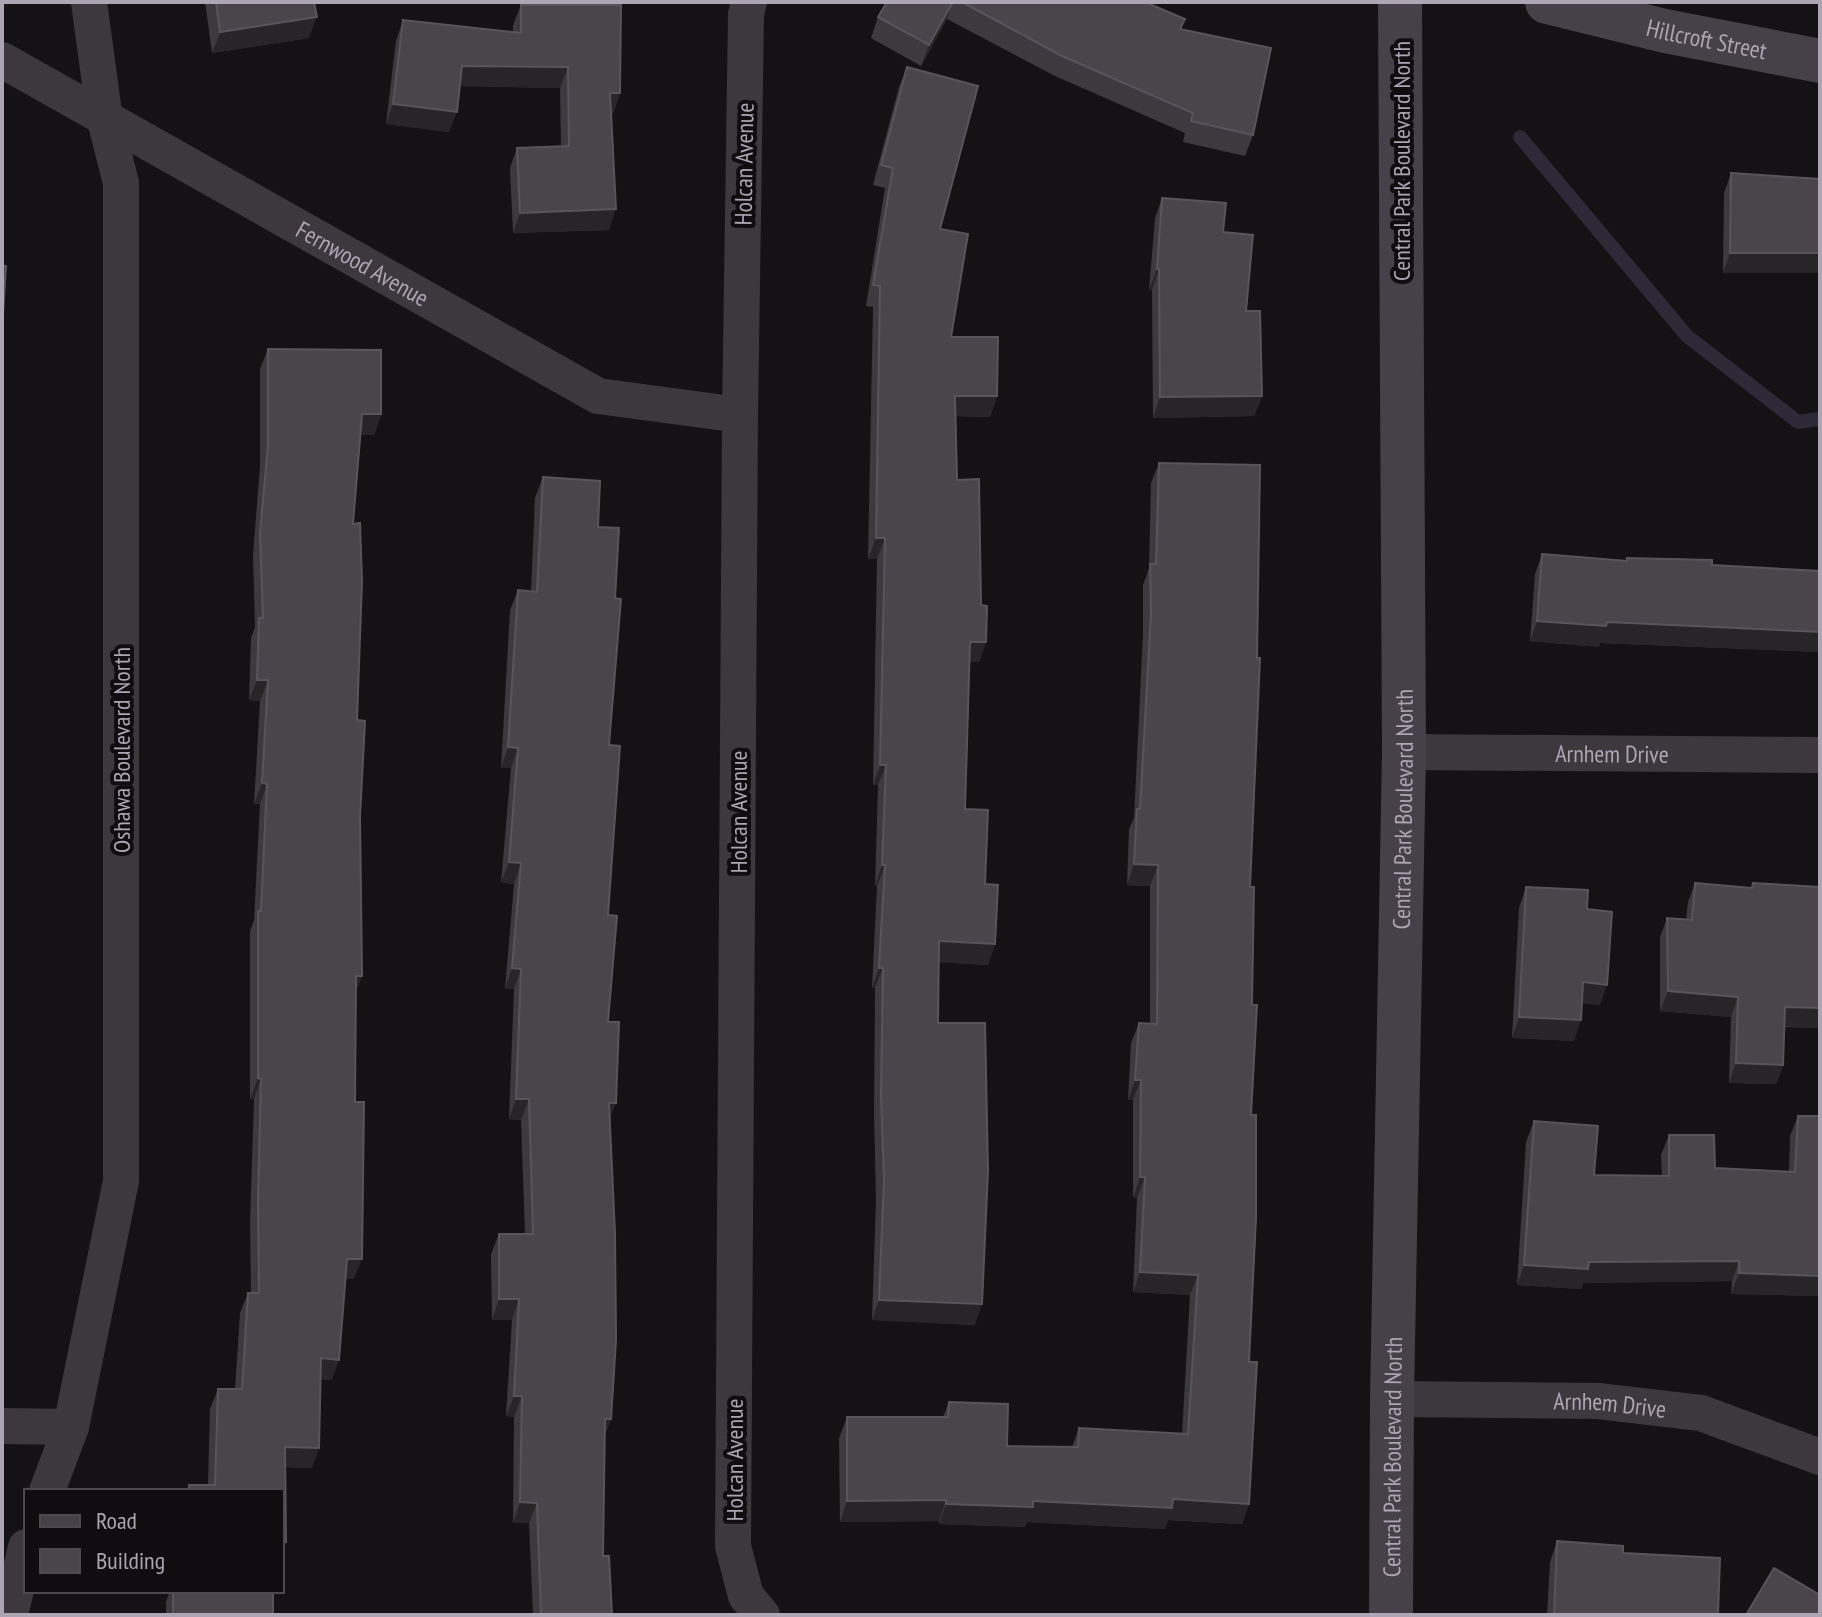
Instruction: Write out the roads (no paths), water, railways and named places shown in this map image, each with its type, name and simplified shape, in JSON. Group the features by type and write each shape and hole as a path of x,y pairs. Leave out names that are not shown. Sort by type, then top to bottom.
{"street":[{"name":"Oshawa Boulevard North","path":"48,1489 71,1427 121,1181 121,183 105,120 89,2"},
{"name":"Holcan Avenue","path":"749,2 746,14 740,415 733,1546 746,1596 762,1615"},
{"name":"Central Park Boulevard North","path":"1391,1615 1404,752 1400,2"},
{"name":"Hillcroft Street","path":"1547,2 1665,31 1820,61"},
{"name":"Fernwood Avenue","path":"2,60 598,396 740,415"},
{"name":"Arnhem Drive","path":"1404,752 1820,755"},
{"name":"Arnhem Drive","path":"1392,1399 1598,1401 1701,1413 1820,1457"},
{"path":"2,1426 71,1427"},
{"path":"10,1615 24,1556"}],"waterway":[{"path":"1520,137 1687,336 1798,422 1820,419"}]}
